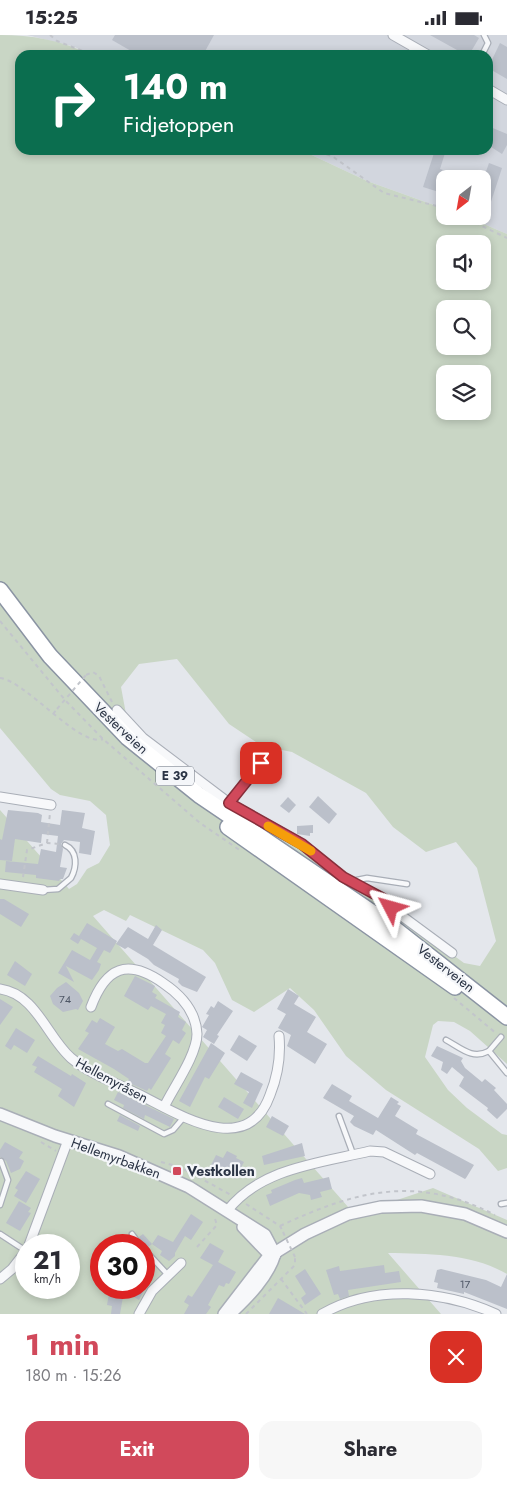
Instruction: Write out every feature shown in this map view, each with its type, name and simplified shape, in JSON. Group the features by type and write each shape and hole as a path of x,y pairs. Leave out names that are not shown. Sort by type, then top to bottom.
{"highway":[{"name":"Vesterveien","path":"0,590 50,656 128,738 199,795 385,921 507,1017"},
{"name":"Vesterveien","path":"0,607 62,685 123,744 168,782 223,823 385,921 504,1033"}],"street":[{"path":"393,35 410,50"},
{"path":"493,92 507,100"},
{"path":"117,710 143,737 229,803 302,844 351,882 384,899 385,921 452,953"},
{"path":"0,797 50,805"},
{"path":"0,884 43,890"},
{"name":"Hellemyråsen","path":"91,1007 97,991 103,983 116,972 131,968 150,974 178,994 187,1004 196,1025 196,1042 164,1107"},
{"name":"Hellemyråsen","path":"0,989 17,994 28,1003 60,1047 74,1060 184,1117 213,1128 242,1127 257,1117 269,1101 278,1074 278,1036"},
{"name":"Hellemyrbakken","path":"0,1114 68,1140 119,1156 175,1180 207,1197 265,1235 275,1254"},
{"path":"33,1234 68,1140"},
{"path":"227,1211 242,1195 262,1181 287,1171 370,1151 384,1151 430,1174"},
{"path":"224,1314 268,1257 305,1234 365,1209 421,1206 441,1209 465,1214 507,1231"},
{"path":"230,1314 258,1284 272,1265 275,1254"},
{"path":"139,1314 152,1291 181,1263"},
{"path":"0,1279 15,1266"},
{"path":"322,1314 332,1308 365,1298 403,1294 452,1299 496,1314"}],"lane":[{"path":"484,35 488,43 484,50"},
{"path":"229,803 261,763"},
{"path":"43,890 58,889 72,878 75,858 70,847 66,845"},
{"path":"351,882 367,878 407,884"},
{"path":"446,1040 472,1055 479,1056 489,1051 504,1033"},
{"path":"489,1051 507,1073"},
{"name":"Hellemyråsen","path":"108,1104 164,1134 173,1130 184,1117"},
{"path":"339,1116 354,1155"},
{"path":"0,1205 8,1180 1,1161"},
{"path":"0,1234 15,1244"},
{"path":"155,1261 168,1275"}],"path":[{"path":"50,35 57,41 80,50"},
{"path":"328,155 384,193 436,207"},
{"path":"480,225 507,238"},
{"path":"52,714 86,675 93,672 98,675 117,710"},
{"path":"0,678 15,684 52,714 91,739 100,741 103,739"},
{"path":"47,843 50,825 50,805"},
{"path":"22,887 27,849 47,843 66,845"},
{"path":"36,1139 63,1155"},
{"path":"196,1247 217,1225 217,1220 212,1213"},
{"path":"246,1314 295,1265 295,1257 280,1226"},
{"path":"281,1279 307,1314"}],"shaded area":[{"path":"27,35 507,35 507,234 486,225 491,225 491,170 436,170 436,206 367,181 312,155 493,155 493,50 81,50"}],"green space":[{"path":"0,35 46,39 79,50 15,50 15,155 312,155 367,181 436,206 436,225 486,225 507,234 507,1064 470,1031 454,1022 438,1021 433,1025 425,1057 448,1090 467,1108 502,1134 507,1135 507,1168 498,1171 479,1149 386,1090 346,1056 314,1010 290,988 254,1012 232,1000 215,963 203,950 130,915 126,921 104,910 93,916 356,1216 364,1211 433,1188 507,1220 507,1274 493,1267 464,1258 388,1253 441,1314 0,1314 0,810 69,889 77,884 87,869 99,863 110,845 106,815 90,801 60,795 51,789 0,728","holes":["177,659 229,724 262,746 292,752 366,793 393,827 426,852 456,842 477,868 496,941 480,966 464,963 371,895 207,785 165,753 126,714 121,687 139,664"]}],"building":[{"path":"115,35 214,35 206,50 129,50 112,40"},
{"path":"430,35 474,35 479,38 472,50 457,50"},
{"path":"500,43 507,47 507,79 493,71 493,58"},
{"path":"493,128 507,134 507,145 502,154 493,148"},
{"path":"433,155 444,155 440,169 443,170 436,170 436,191 423,187"},
{"path":"489,163 502,168 491,202 491,170 487,170"},
{"path":"318,796 337,814 329,824 309,807"},
{"path":"288,797 296,805 289,813 280,806"},
{"path":"8,810 38,813 42,815 41,822 60,825 62,810 85,813 82,828 95,831 91,855 79,853 80,842 64,840 61,844 63,849 60,867 67,868 63,879 59,881 36,878 36,875 5,872 6,861 38,864 41,849 56,852 58,836 42,834 41,843 15,839 12,861 0,860 0,839 2,840"},
{"path":"313,825 313,833 310,833 310,836 297,834 297,826"},
{"path":"0,899 4,899 29,914 21,927 0,914"},
{"path":"87,923 117,941 110,953 104,950 97,962 101,964 99,970 92,980 66,966 74,982 58,973 72,950 90,960 97,948 81,939 78,944 70,939 74,933 79,936"},
{"path":"156,925 162,930 153,945 206,977 197,992 182,986 178,982 179,979 128,947 125,949 116,944 128,927 148,939"},
{"path":"15,961 32,974 25,986 7,975"},
{"path":"135,976 155,986 152,992 157,995 155,998 180,1012 178,1017 186,1022 182,1030 186,1033 179,1044 173,1040 165,1054 171,1058 151,1090 149,1088 147,1091 127,1082 129,1079 78,1049 89,1033 85,1031 92,1020 97,1023 100,1018 115,1027 105,1044 118,1051 122,1049 148,1063 166,1036 161,1033 165,1025 161,1023 166,1014 151,1006 148,1010 124,996"},
{"path":"66,982 79,993 83,1001 78,1010 63,1012 53,1004 50,996"},
{"path":"288,989 299,996 294,1004 316,1017 307,1032 327,1044 315,1064 287,1046 291,1035 278,1028 286,1014 277,1009"},
{"path":"0,999 13,1007 0,1025"},
{"path":"218,1001 233,1011 217,1035 219,1036 214,1044 203,1037 207,1030 202,1027 209,1015 206,1014 211,1006 214,1008"},
{"path":"16,1028 35,1040 27,1053 14,1045 11,1050 5,1046"},
{"path":"239,1035 257,1046 247,1061 230,1050"},
{"path":"211,1043 225,1053 209,1079 205,1077 190,1107 179,1101"},
{"path":"437,1046 463,1058 461,1061 465,1068 482,1082 485,1079 496,1088 494,1090 507,1104 507,1109 497,1119 487,1110 488,1108 459,1086 464,1077 452,1067 447,1074 441,1070 443,1062 431,1056"},
{"path":"38,1056 86,1083 74,1107 58,1096 62,1089 34,1072 37,1067 32,1065"},
{"path":"241,1072 263,1084 252,1108 243,1103 249,1092 234,1084"},
{"path":"332,1084 352,1096 349,1101 378,1118 391,1097 399,1102 397,1104 401,1106 395,1116 418,1130 416,1134 474,1165 466,1178 417,1153 415,1155 376,1130 373,1135 354,1126 350,1122 354,1116 323,1098"},
{"path":"118,1092 174,1119 170,1127 145,1115 144,1119 123,1108 124,1105 114,1100"},
{"path":"224,1097 244,1109 238,1119 218,1107"},
{"path":"120,1115 140,1126 138,1131 117,1121"},
{"path":"272,1116 289,1126 283,1136 266,1127"},
{"path":"5,1142 23,1152 19,1158 24,1161 20,1169 11,1173 6,1161 0,1157 0,1150"},
{"path":"302,1143 305,1156 264,1165 262,1156"},
{"path":"227,1151 244,1162 235,1179 211,1165 216,1155 223,1158"},
{"path":"26,1171 40,1179 26,1203 14,1196 18,1190 15,1188"},
{"path":"329,1177 332,1189 320,1192 322,1197 311,1200 310,1195 299,1193 270,1206 266,1195 272,1193 271,1190 302,1178 304,1183"},
{"path":"19,1201 31,1208 28,1212 31,1213 20,1231 6,1223"},
{"path":"191,1214 203,1222 191,1240 185,1236 175,1256 169,1261 160,1255 162,1251 155,1246 155,1240 158,1235 173,1242"},
{"path":"210,1243 224,1251 218,1262 236,1272 229,1284 226,1283 224,1287 219,1285 208,1305 211,1307 206,1314 184,1314 189,1305 184,1302 188,1295 192,1297 213,1265 200,1258"},
{"path":"384,1265 385,1273 399,1271 401,1282 348,1290 349,1296 340,1299 338,1294 334,1295 326,1270 339,1266 340,1271"},
{"path":"305,1269 321,1294 305,1305 301,1298 306,1294 295,1276"},
{"path":"441,1269 486,1280 501,1287 507,1274 507,1309 464,1292 464,1294 437,1288 438,1283 434,1282 437,1270"},
{"path":"278,1298 305,1314 269,1314"},
{"path":"108,1299 123,1299 120,1314 111,1314 112,1306 107,1305"}],"slow traffic":[{"path":"268,826 294,839 311,851"}],"place":[{"name":"Vestkollen","path":"177,1171"}],"route":[{"path":"261,763 229,803 302,844 343,877 387,901 391,908"}]}
